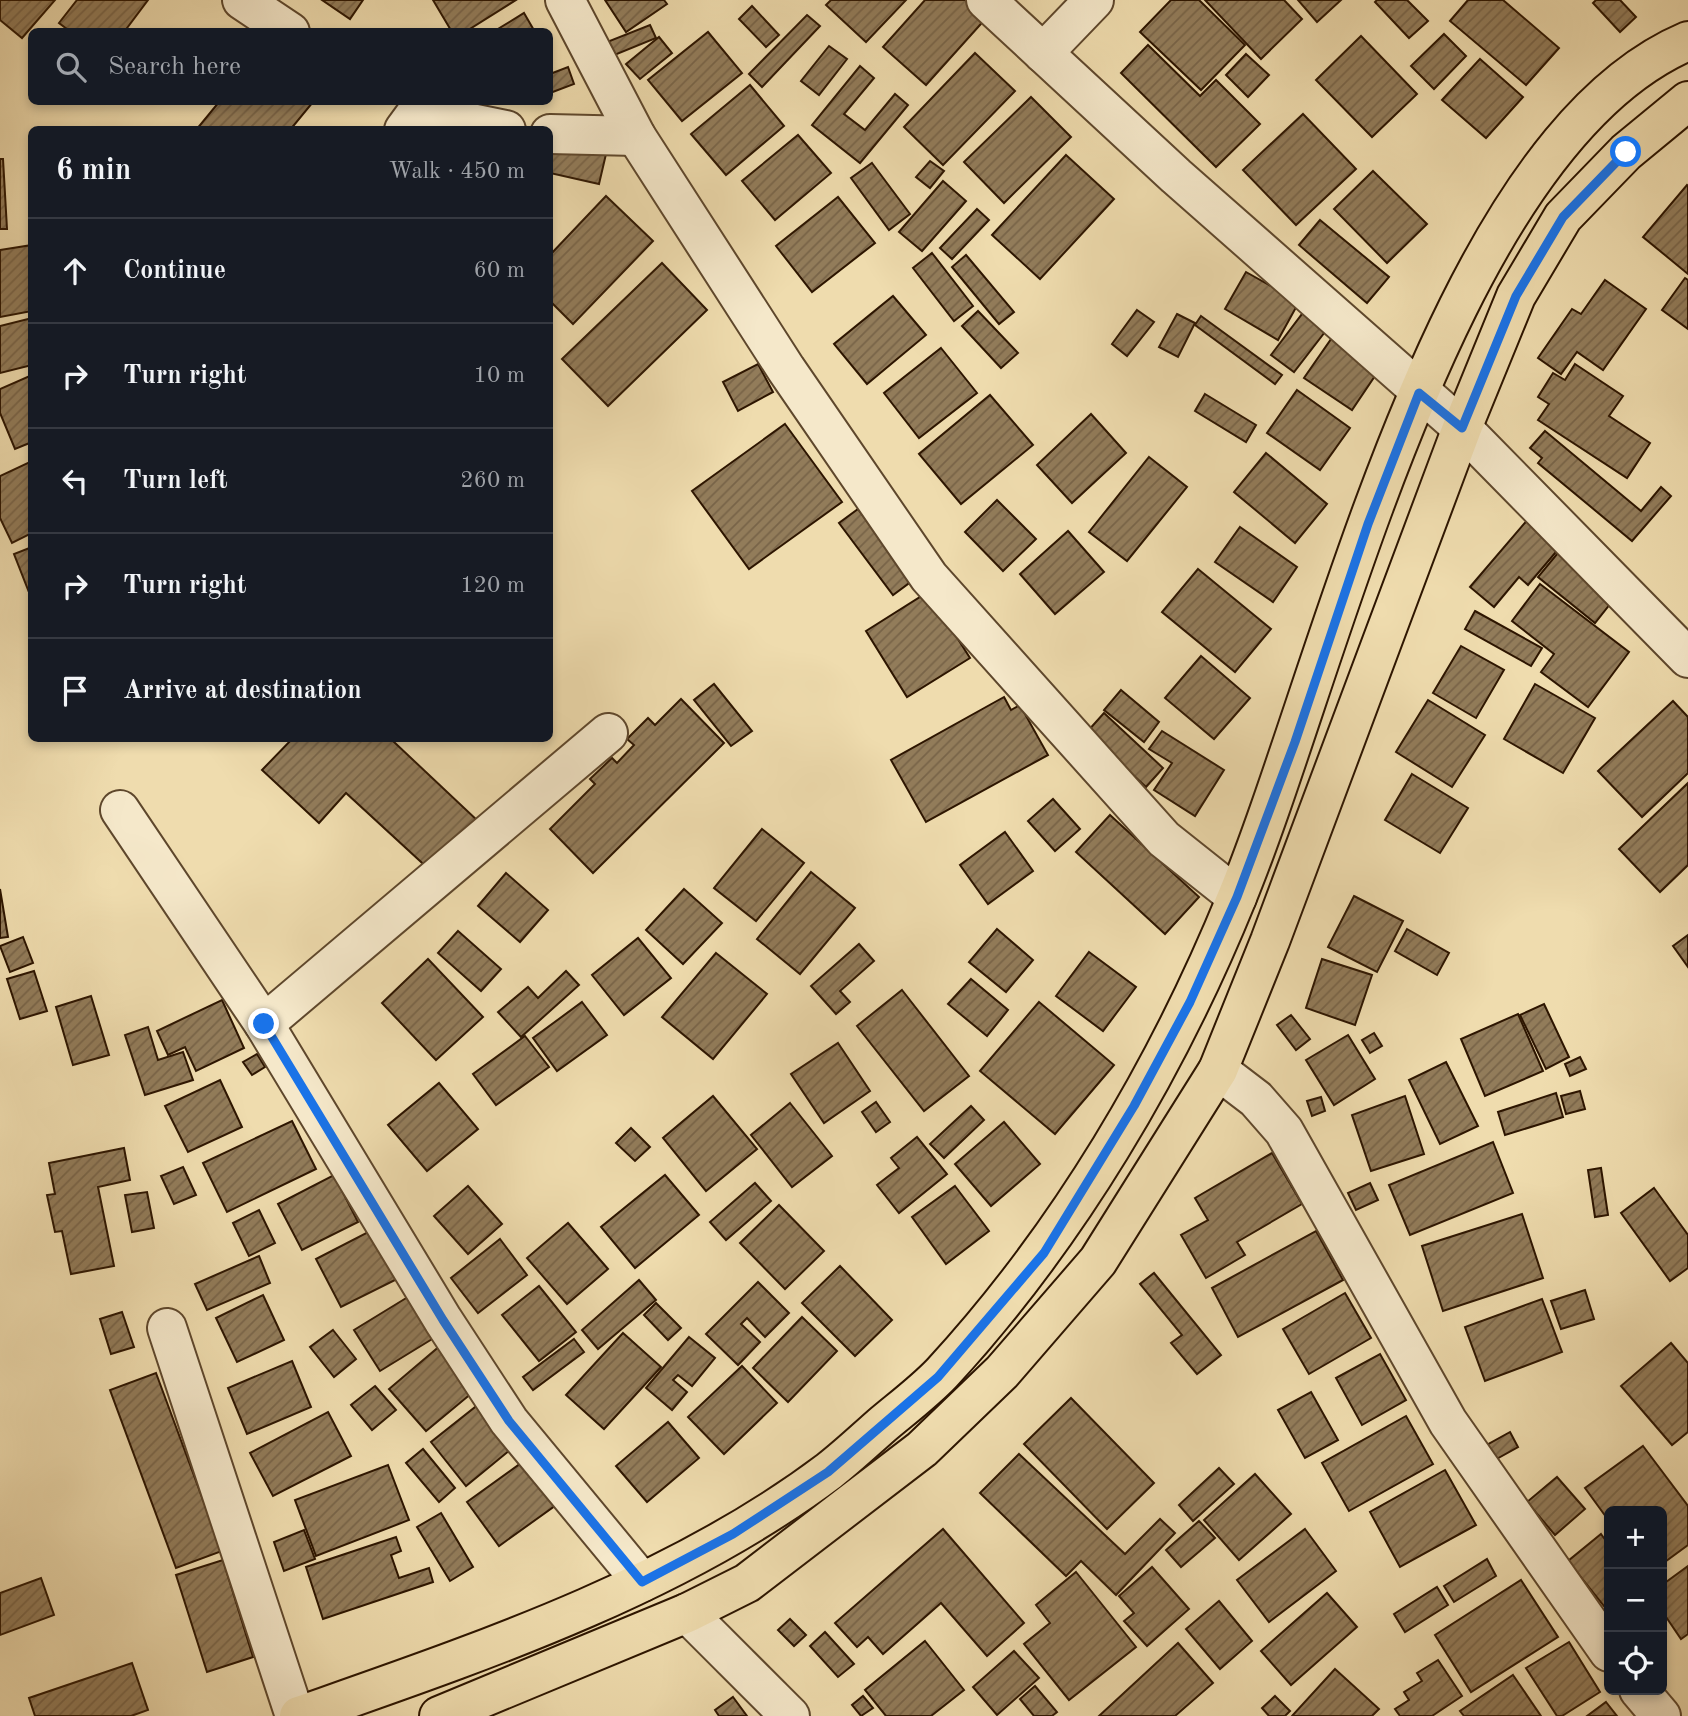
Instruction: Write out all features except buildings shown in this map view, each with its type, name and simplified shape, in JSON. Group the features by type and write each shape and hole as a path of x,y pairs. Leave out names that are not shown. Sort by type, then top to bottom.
{"main road":[{"path":"297,1716 456,1660 642,1582 733,1534 828,1472 938,1377 1051,1241 1140,1094 1190,1002 1237,897 1295,742 1368,524 1419,393 1475,276 1520,196 1547,160 1594,107 1633,74 1688,41"},
{"path":"439,1716 687,1613 747,1583 922,1449 1002,1373 1098,1261 1218,1070 1275,929 1462,428 1516,296 1563,217 1626,152 1688,101"}],"street":[{"path":"242,0 284,28"},
{"path":"565,0 636,136 786,369 929,577 1164,839 1237,897"},
{"path":"986,0 1419,393 1462,428 1688,658"},
{"path":"1043,53 1094,0"},
{"path":"415,112 486,126"},
{"path":"553,134 636,136"},
{"path":"264,1024 608,733"},
{"path":"120,810 264,1024 443,1320 509,1421 642,1582"},
{"path":"1218,1070 1256,1099 1284,1130 1448,1422 1604,1645"},
{"path":"167,1328 297,1716"},
{"path":"687,1613 790,1716"},
{"path":"1643,1695 1661,1716"}],"route":[{"path":"264,1024 443,1320 509,1421 642,1582 733,1534 828,1472 938,1377 1044,1253 1134,1106 1190,1002 1237,897 1295,742 1368,524 1419,393 1462,428 1516,296 1563,217 1626,152"}]}
